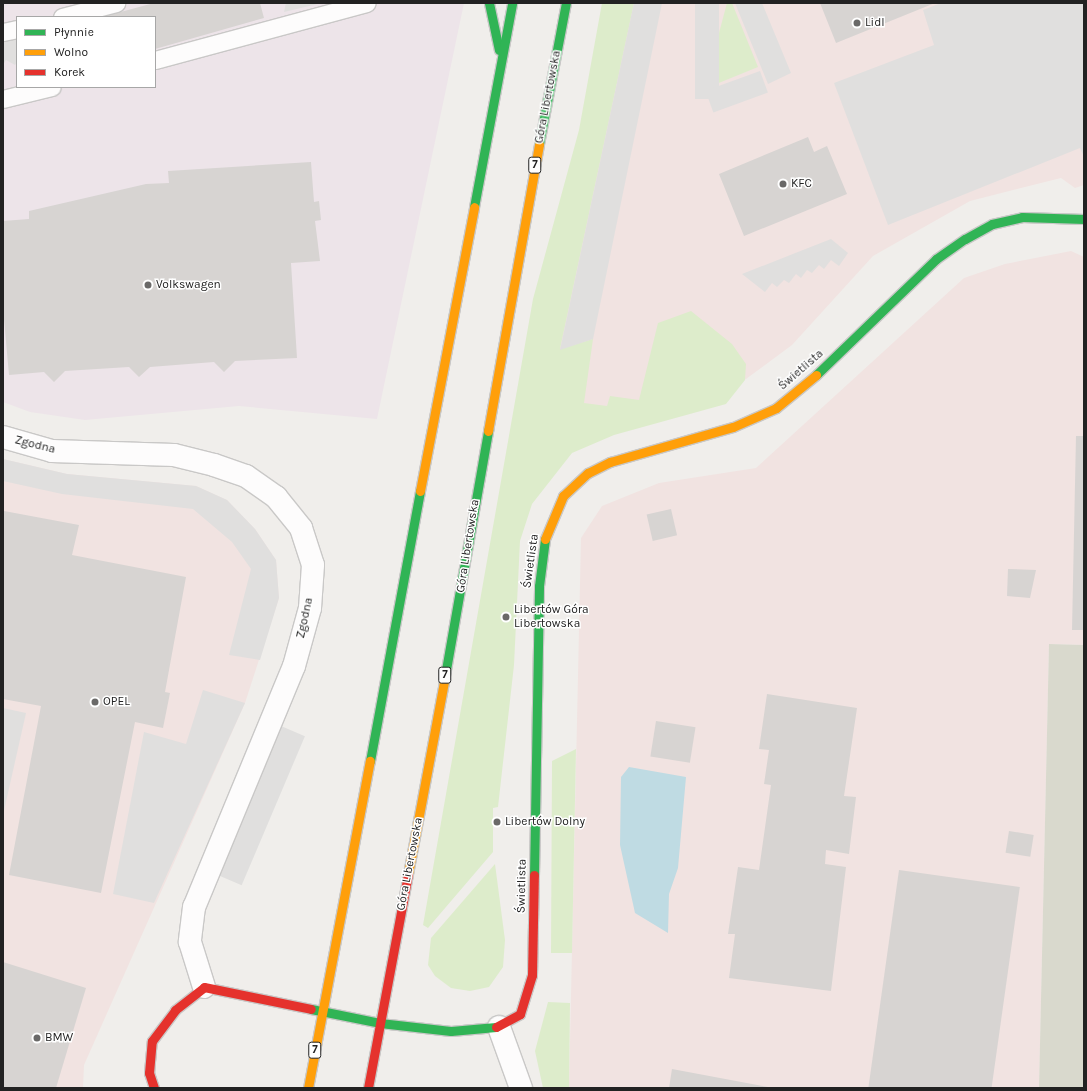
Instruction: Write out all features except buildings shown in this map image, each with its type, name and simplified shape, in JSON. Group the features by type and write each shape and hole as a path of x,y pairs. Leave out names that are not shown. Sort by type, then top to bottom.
{"main road":[{"path":"489,3 501,59"},
{"name":"7","path":"308,1088 512,3"},
{"name":"Góra Libertowska","path":"368,1088 566,3"},
{"name":"Świetlista","path":"322,1012 380,1023 465,1032 499,1027 520,1014 532,975 539,586 544,542 563,496 588,473 610,462 733,427 776,408 823,369 936,259 965,239 992,224 1022,217 1084,219"},
{"path":"154,1088 150,1073 152,1041 174,1010 204,987 322,1012"}],"street":[{"name":"Zgodna","path":"3,437 52,451 174,455 214,466 246,476 276,497 301,528 313,565 310,608 294,666 194,907 190,942 204,987"},
{"path":"499,1027 521,1088"}],"lane":[{"path":"66,16 116,3"},
{"path":"156,60 366,3"},
{"path":"3,32 16,29"},
{"path":"3,99 48,88"}],"shaded area":[{"path":"286,3 322,3 284,12"},
{"path":"464,3 377,419 239,406 85,420 30,412 3,402 3,4"},
{"path":"630,3 1084,3 1084,185 1075,188 1061,178 970,201 873,256 792,345 731,390 666,418 540,412"},
{"path":"634,3 662,3 593,339 560,350"},
{"path":"695,3 719,3 719,99 695,99"},
{"path":"735,3 762,3 791,73 768,84"},
{"path":"941,3 1084,3 1084,157 1080,148 888,225 834,83 934,45 923,10"},
{"path":"16,38 15,65 6,60 3,65 3,42"},
{"path":"760,71 768,93 713,112 705,91"},
{"path":"831,239 848,253 839,266 831,260 824,269 819,265 812,273 807,270 801,278 796,274 789,283 784,280 777,287 772,283 765,292 742,274"},
{"path":"1071,251 1084,257 1084,645 1049,644 1039,1088 569,1088 581,538 602,506 659,483 756,468 964,278 1005,264"},
{"path":"3,459 67,474 196,486 227,500 255,529 276,560 279,598 245,703 84,1065 83,1088 3,1088"},
{"path":"3,459 67,474 196,486 227,500 255,529 276,560 279,598 260,660 229,655 251,569 232,542 193,509 62,494 3,481"},
{"path":"1049,644 1084,645 1084,1088 1039,1088"},
{"path":"203,690 245,703 154,903 113,894 144,732 186,744"},
{"path":"3,708 26,713 3,815"},
{"path":"281,726 305,736 242,885 218,875"}],"green space":[{"path":"602,3 634,3 560,349 593,339 584,403 607,406 610,396 639,400 658,323 691,311 732,344 746,364 745,380 726,404 614,435 572,453 532,504 520,541 514,665 498,807 493,808 493,852 428,928 423,925 533,299 579,130"},
{"path":"727,3 732,3 758,67 704,89"},
{"path":"576,749 572,953 551,953 552,761"},
{"path":"495,864 505,940 503,967 489,987 470,991 451,988 435,976 428,965 431,938"},
{"path":"548,1002 570,1003 569,1088 543,1088 535,1051"}],"water":[{"path":"629,767 686,777 678,868 669,894 668,933 635,913 620,845 621,777"}],"traffic: fast":[{"path":"489,3 499,50"},
{"path":"474,207 512,3"},
{"path":"539,144 566,3"},
{"path":"816,375 936,259 965,239 992,224 1022,217 1084,219"},
{"path":"444,681 488,431"},
{"path":"370,761 420,491"},
{"path":"534,875 539,586 545,539"},
{"path":"311,1009 380,1023 451,1031 496,1027"}],"traffic: slow":[{"path":"488,431 539,144"},
{"path":"420,491 474,207"},
{"path":"545,539 563,496 588,473 610,462 733,427 776,408 816,375"},
{"path":"408,874 444,681"},
{"path":"308,1088 370,761"}],"traffic: jam":[{"path":"368,1088 408,874"},
{"path":"496,1027 520,1014 532,975 534,875"},
{"path":"154,1088 149,1073 152,1041 175,1010 204,987 311,1009"}],"place":[{"name":"Lidl","path":"857,23"},
{"name":"KFC","path":"783,184"},
{"name":"Volkswagen","path":"148,285"},
{"name":"Libertów Góra Libertowska","path":"506,617"},
{"name":"OPEL","path":"95,702"},
{"name":"Libertów Dolny","path":"497,822"},
{"name":"BMW","path":"37,1038"}]}
